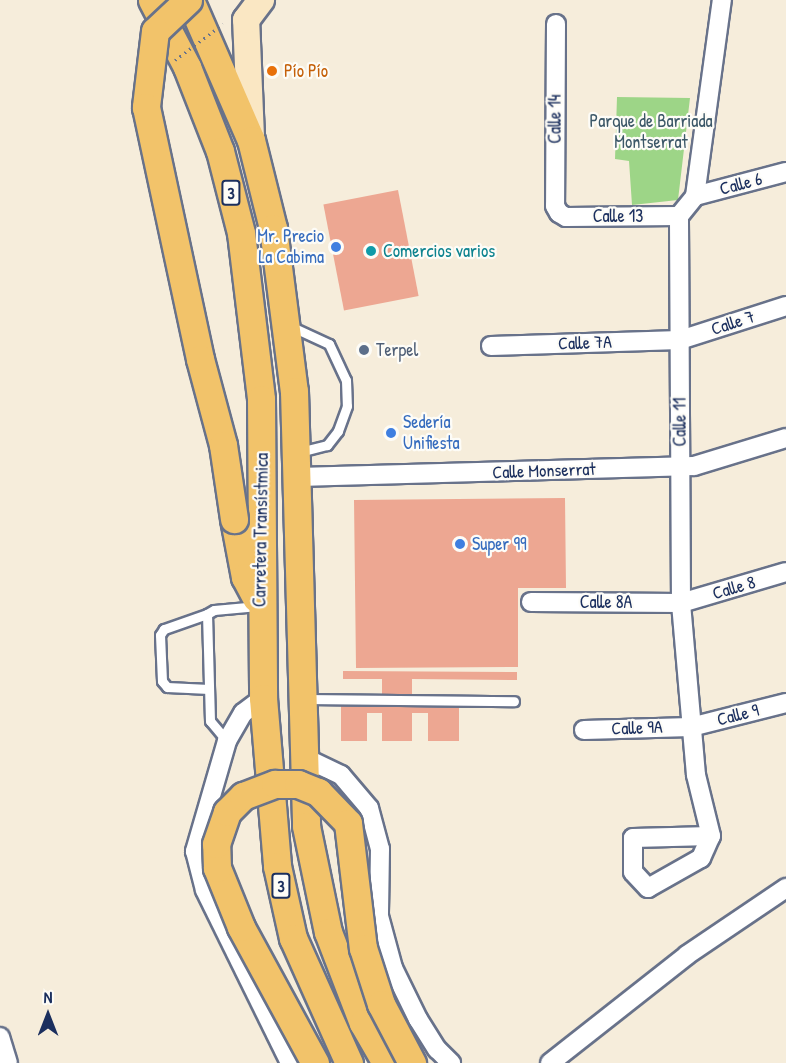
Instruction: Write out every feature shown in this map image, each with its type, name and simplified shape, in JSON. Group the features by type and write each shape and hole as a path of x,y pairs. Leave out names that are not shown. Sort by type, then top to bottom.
{"main road":[{"name":"Carretera Transístmica","path":"153,0 187,67 220,151 241,233 261,399 260,606 268,798 277,866 293,938 349,1063"},
{"name":"Carretera Transístmica","path":"189,0 252,140 273,228 286,324 298,465 301,756 306,826 328,932 363,1023 386,1063"},
{"path":"189,0 155,31 147,107 200,360 223,445 245,577 260,606"},
{"path":"315,1063 241,927 220,880 216,861 219,831 227,812 243,796 275,783 298,784 318,792 348,823 363,948 381,1004 411,1063"}],"street":[{"path":"252,140 246,20 261,0"},
{"path":"679,216 695,196 722,0"},
{"name":"Calle 14","path":"556,24 555,206 559,213"},
{"name":"Calle 6","path":"695,196 786,171"},
{"name":"Calle 13","path":"559,213 566,217 679,216"},
{"name":"Calle 11","path":"679,216 681,603 696,776 709,843"},
{"name":"Calle 7","path":"680,340 786,306"},
{"name":"Calle 7A","path":"490,346 680,340"},
{"name":"Calle Monserrat","path":"298,465 694,466 786,438"},
{"name":"Calle 8","path":"681,603 786,572"},
{"name":"Calle 8A","path":"531,602 681,603"},
{"path":"263,698 243,713 227,741 195,851 205,890 290,1063"},
{"name":"Calle 9","path":"691,727 786,703"},
{"name":"Calle 9A","path":"584,730 691,727"},
{"path":"301,756 341,775 369,808 381,849 379,916 393,968 418,1019 436,1049 452,1063"},
{"path":"550,1063 687,955 786,888"},
{"path":"0,1038 8,1063"}],"lane":[{"path":"286,324 329,344 346,380 347,406 338,431 327,445 298,465"},
{"path":"209,689 167,687 162,681 164,629 213,610 260,606"},
{"path":"207,614 210,722 227,741"},
{"path":"301,699 514,701"}],"path":[{"path":"174,61 223,24"}],"green space":[{"name":"Parque de Barriada Montserrat","path":"617,97 690,98 678,200 632,205 629,161 615,159"}],"building":[{"name":"Comercios varios","path":"398,190 419,296 344,311 323,205"},
{"name":"Super 99","path":"565,498 566,588 518,588 518,667 356,668 354,500"},
{"path":"343,671 517,672 517,680 412,679 412,697 459,697 459,741 428,741 428,713 412,713 412,741 382,741 382,713 367,713 367,741 341,741 341,697 382,697 382,679 343,679"}],"place":[{"name":"Pío Pío","path":"272,71"},
{"name":"Mr. Precio La Cabima","path":"336,247"},
{"name":"Comercios varios","path":"371,251"},
{"name":"Terpel","path":"364,350"},
{"name":"Sedería Unifiesta","path":"391,433"},
{"name":"Super 99","path":"460,544"}]}
